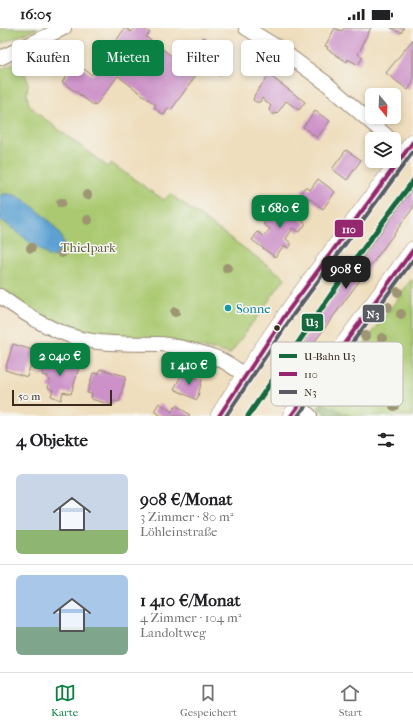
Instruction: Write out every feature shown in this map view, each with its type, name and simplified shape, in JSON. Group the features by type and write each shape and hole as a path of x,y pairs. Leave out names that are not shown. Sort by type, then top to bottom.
{"main road":[{"path":"219,416 244,375 404,146"},
{"path":"349,342 413,250"}],"street":[{"path":"0,58 64,28"},
{"path":"246,28 277,47 326,83 382,132"},
{"path":"0,296 23,313 44,325 67,334 90,341 112,344 164,344 208,354 228,363 244,375"}],"green space":[{"path":"0,28 38,28 0,44"},
{"name":"Thielpark","path":"12,64 12,76 26,76 28,83 27,96 29,104 37,113 108,167 111,163 164,200 170,194 285,278 230,354 165,342 111,337 77,331 61,325 25,306 0,288 0,70"},
{"path":"411,280 413,281 413,416 328,416 318,408 319,406 403,406 403,342 366,342"},
{"path":"320,406 328,406 350,416 328,416 318,408"}],"water":[{"path":"3,194 15,195 29,203 53,226 63,242 63,248 57,256 49,257 0,219 0,196"}],"building":[{"path":"125,28 132,32 135,28 143,28 150,33 146,37 150,40 117,40"},
{"path":"335,28 342,31 344,28 371,28 358,54 363,57 358,65 348,59 347,62 327,49 328,47 325,46"},
{"path":"391,28 404,28 401,33"},
{"path":"413,39 413,83 408,90 386,73"},
{"path":"164,50 172,56 172,76 195,76 171,110 168,108 164,115 154,108 156,105 118,76 164,76"},
{"path":"84,69 92,76 118,76 95,106 62,82 66,76 84,76"},
{"path":"268,76 270,76 305,102 299,110 286,101 276,114 272,114 269,109 271,106 262,98 260,102 253,100 255,94"},
{"path":"315,111 330,121 317,138 303,127"},
{"path":"346,150 361,160 347,180 332,169"},
{"path":"318,179 335,192 323,209 301,192 305,187 310,190"},
{"path":"413,188 413,208 314,342 304,342 313,330 311,328"},
{"path":"282,199 303,214 299,219 305,223 305,225 298,232 293,228 286,239 291,243 291,245 289,248 284,246 275,257 252,240 258,232 264,236 270,229 263,224 270,216 276,221 283,212 276,207"},
{"path":"13,344 35,351 27,377 5,370"},
{"path":"48,356 65,363 72,363 74,366 79,368 71,394 63,392 61,400 51,396 53,390 48,388 50,380 47,379 48,376 42,375"},
{"path":"100,369 126,376 119,402 114,401 112,405 91,399 92,394 87,393 93,373 99,374"},
{"path":"182,374 202,380 197,400 174,389"},
{"path":"159,403 172,412 176,405 190,415 162,416 154,411"}],"metro line":[{"name":"U3","path":"299,342 352,264 413,181"},
{"name":"U3","path":"248,416 271,382"}],"transit line":[{"name":"110","path":"219,416 288,311 413,142"},
{"name":"N3","path":"275,342 293,315 413,152"},
{"name":"110","path":"345,342 413,250"},
{"name":"N3","path":"353,342 413,260"},
{"name":"N3","path":"226,416 271,348"},
{"name":"110","path":"291,416 298,406"},
{"name":"N3","path":"298,416 305,406"}],"place":[{"name":"Sonne","path":"228,308"}]}
